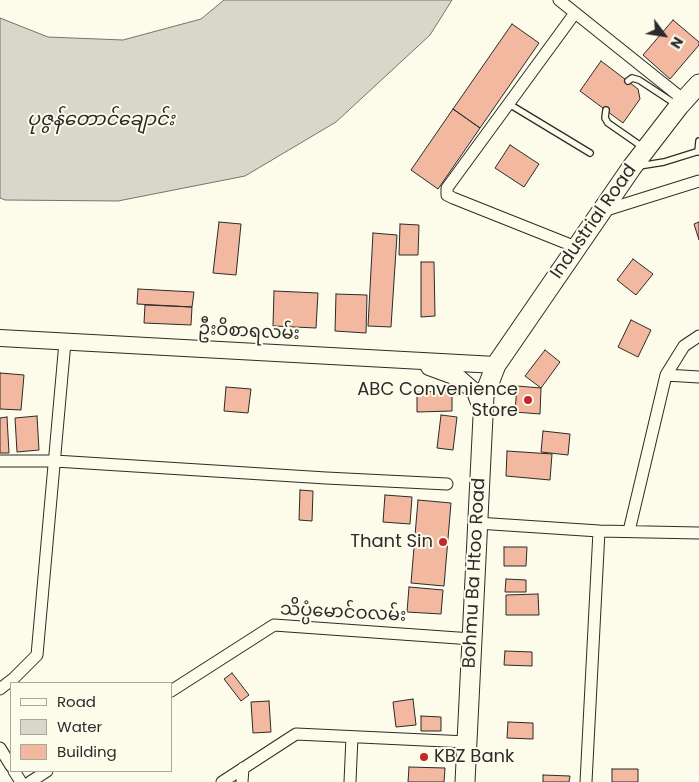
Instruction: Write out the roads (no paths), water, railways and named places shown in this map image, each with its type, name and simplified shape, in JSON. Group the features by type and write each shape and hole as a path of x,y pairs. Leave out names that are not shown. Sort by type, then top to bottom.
{"main road":[{"name":"Industrial Road","path":"496,366 645,148 681,103 699,84"},
{"name":"ဦးဝိစာရလမ်း","path":"0,338 496,366"},
{"path":"411,361 459,378 476,392 483,414"},
{"name":"Bohmu Ba Htoo Road","path":"465,782 484,396 496,366"}],"street":[{"path":"559,0 681,103"},
{"path":"575,13 447,188 447,194 576,247"},
{"path":"601,212 699,181"},
{"path":"629,531 666,375 684,346 699,336"},
{"path":"0,689 38,655 65,342"},
{"path":"666,375 699,377"},
{"path":"0,461 55,461 316,478 447,484"},
{"path":"478,523 599,531 699,533"},
{"path":"586,782 599,531"},
{"name":"သိပ္ပံမောင်ဝလမ်း","path":"172,690 274,625 472,639"},
{"path":"222,782 296,734 467,742"},
{"path":"350,782 352,738"},
{"path":"0,748 10,764"},
{"path":"242,782 243,768"},
{"path":"30,782 45,772"}],"lane":[{"path":"628,81 632,78 639,80 681,103"},
{"path":"509,104 590,152"},
{"path":"606,110 605,118 608,123 645,148"},
{"path":"632,167 664,162 698,152 699,141"}],"water":[{"name":"ပုဇွန်တောင်ချောင်း","path":"224,0 452,0 430,35 336,122 245,176 118,201 5,200 0,198 0,18 48,37 123,40 201,19"}],"place":[{"name":"ABC Convenience Store","path":"528,400"},
{"name":"Thant Sin","path":"443,542"},
{"name":"KBZ Bank","path":"424,757"}]}
